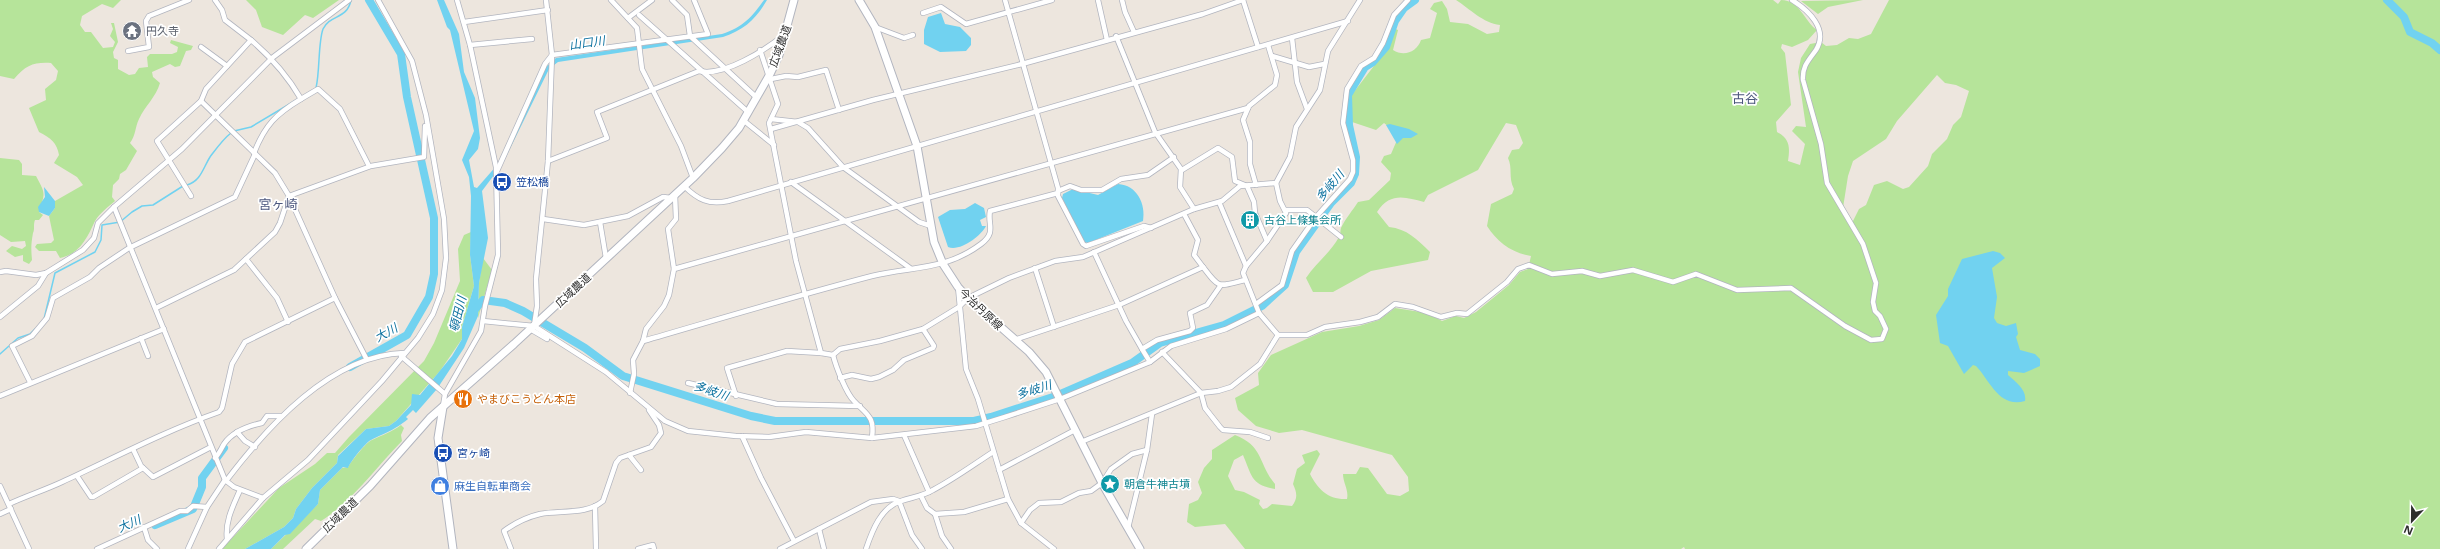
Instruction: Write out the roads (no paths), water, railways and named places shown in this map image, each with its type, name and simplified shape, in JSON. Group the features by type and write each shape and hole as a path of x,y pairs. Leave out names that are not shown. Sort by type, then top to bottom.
{"street":[{"path":"128,51 149,47 146,21 149,16 189,0"},
{"path":"215,0 222,10 225,20 272,58 285,72 301,99"},
{"path":"0,317 38,286 46,274 83,250 94,238 98,223 114,207 170,159 272,58 349,0"},
{"path":"219,549 262,498 308,460 365,400 418,338 432,314 444,276 446,243 444,219 426,114 412,60 378,0"},
{"path":"532,327 537,306 536,278 548,161 552,55 546,0"},
{"path":"611,0 637,28 642,69 681,146 694,178"},
{"path":"628,18 652,0"},
{"path":"672,0 686,15 690,36 723,69 756,97"},
{"path":"496,170 545,64 552,55 708,34 694,0"},
{"name":"広域農道","path":"306,549 370,486 443,406 532,327 694,178 744,120 756,97 770,77 786,32 794,0"},
{"name":"今治丹原線","path":"859,0 875,27 917,146 934,242 943,264 958,287 968,298 1046,372 1102,483 1140,549"},
{"path":"1005,0 1058,192 1083,244 1086,246 1144,226 1151,228"},
{"path":"923,13 940,7 966,24 1052,0"},
{"path":"1098,0 1107,40"},
{"path":"1122,0 1125,12 1134,32"},
{"path":"771,129 899,94 1022,64 1231,2 1243,0 1258,48"},
{"path":"1278,335 1259,312 1243,273 1246,266 1286,217 1276,183 1290,157 1296,127 1320,90 1324,64 1328,51 1360,0"},
{"path":"1256,304 1282,285 1292,251 1316,217 1350,179 1353,172 1354,160 1343,123 1347,89 1361,66 1374,58 1383,43 1394,15 1408,0"},
{"path":"1278,335 1308,335 1325,327 1360,322 1378,317 1395,304 1413,307 1441,317 1458,313 1467,314 1507,282 1518,269 1529,265 1552,274 1582,271 1600,276 1633,270 1674,282 1696,274 1737,290 1791,288 1845,326 1871,340 1882,339 1886,329 1880,316 1875,311 1873,302 1876,283 1860,235 1832,194 1827,183 1821,144 1803,80 1803,73 1808,59 1820,41 1820,30 1807,11 1792,0"},
{"path":"453,549 438,438 445,394 481,331 485,306 498,255 496,170 470,46 464,22 456,1"},
{"path":"464,22 548,10"},
{"path":"639,15 699,71 748,112"},
{"path":"684,186 698,198 710,203 719,203 1348,21"},
{"path":"875,27 904,38 913,35"},
{"path":"548,161 607,138 597,112 651,89 699,71 705,72 730,68 772,44 786,32"},
{"path":"1116,36 1133,83 1155,132 1182,170"},
{"path":"1292,38 1297,82 1307,109"},
{"path":"470,46 532,39"},
{"path":"191,196 170,159 157,141 201,101 206,89 251,40"},
{"path":"1256,185 1250,164 1250,142 1244,120 1248,108 1262,93 1275,85 1277,75 1268,45"},
{"path":"201,47 227,66"},
{"path":"760,50 778,104 771,119 771,129 796,260 821,353"},
{"path":"1272,56 1309,67 1324,64"},
{"path":"770,77 798,77 826,70 839,110"},
{"path":"30,382 12,346 32,336 47,318 53,298 90,278 99,268 129,248 235,197 255,153 263,131 281,111 318,90 339,107 369,166"},
{"path":"201,101 275,174 290,196 335,298 366,358"},
{"path":"674,269 1050,164 1155,132 1248,108"},
{"path":"156,308 224,277 246,259 275,232 290,196 369,166 424,157 426,114"},
{"path":"771,119 798,122 808,128 843,167 919,222 931,226"},
{"path":"744,120 774,144"},
{"path":"1194,209 1180,187 1179,179 1182,170 1211,151 1221,148 1232,157 1235,181 1247,186 1254,202 1255,213 1267,241"},
{"path":"643,341 806,295 910,268 926,268 943,264 975,247 987,237 992,224 990,211 1058,192 1070,186 1081,190 1102,190 1121,179 1148,175 1174,157"},
{"path":"791,182 910,268"},
{"path":"833,355 840,349 880,341 923,329 959,307 968,298 1009,278 1055,261 1083,257 1194,209 1219,202 1240,186 1276,183"},
{"path":"542,219 579,226 628,216 663,197 673,196 676,219 668,229 674,269 669,295 664,306 646,329 643,341 633,360 634,374 630,393"},
{"path":"1219,202 1246,266"},
{"path":"114,207 129,248 156,308 199,419 225,480 240,490 262,498"},
{"path":"1285,210 1307,210 1341,237"},
{"path":"1184,214 1198,240 1194,254 1215,283 1221,286"},
{"path":"600,222 607,252 606,258"},
{"path":"1094,252 1119,305 1142,350 1150,362"},
{"path":"246,259 277,298 288,322"},
{"path":"1014,340 1119,305 1203,267"},
{"path":"1035,268 1054,327"},
{"path":"0,272 6,271 36,275 46,274"},
{"path":"1142,350 1157,340 1190,331 1193,328 1188,316 1190,313 1207,305 1221,286 1245,280"},
{"path":"958,287 966,369 1008,499 1021,523 1054,549"},
{"path":"0,514 10,507 133,449 199,419 219,412 222,408 232,364 245,342 335,298"},
{"path":"483,321 532,327 600,368 665,420 688,431 769,437 806,432 872,438 985,424 1060,399 1150,362 1171,346 1226,328 1259,312"},
{"path":"532,327 547,340"},
{"path":"0,396 30,382 164,329"},
{"path":"840,378 852,374 871,379 878,377 893,370 904,360 933,348 934,346 923,329"},
{"path":"1081,442 1201,393 1218,391 1231,386 1260,364 1278,335"},
{"path":"141,338 148,356"},
{"path":"736,396 727,368 787,351 797,350 833,355"},
{"path":"1162,352 1201,393 1205,408 1223,430 1250,432 1268,438"},
{"path":"188,549 207,507 225,480 281,416 333,376 366,358 403,354"},
{"path":"403,354 445,394"},
{"path":"833,355 840,378 846,384 853,401 860,406 872,422 872,438"},
{"path":"688,383 736,396 778,404 860,406"},
{"path":"511,549 504,531 516,522 539,514 577,510 595,506 603,501 616,463 620,458 651,447 660,433 659,425 647,406"},
{"path":"1128,529 1147,450 1152,414"},
{"path":"215,458 225,443 237,432 247,426 262,423 266,416 281,416"},
{"path":"999,470 1075,430"},
{"path":"237,432 245,442 255,447"},
{"path":"904,435 929,492"},
{"path":"742,436 758,473 794,541"},
{"path":"133,449 143,468 153,477 211,447"},
{"path":"1021,523 1030,510 1039,503 1061,502 1079,493 1091,491 1102,483 1111,469 1132,454 1147,450"},
{"path":"866,549 877,521 884,513 900,501 921,496 929,492 993,452"},
{"path":"629,455 641,470"},
{"path":"77,476 91,497 93,497 143,468"},
{"path":"0,486 30,549"},
{"path":"227,539 226,530 230,511 240,490"},
{"path":"921,496 927,508 935,514 942,536 951,549"},
{"path":"780,549 871,502 893,499 900,501"},
{"path":"935,514 964,512 1008,499"},
{"path":"900,501 912,535 922,549"},
{"path":"97,549 193,506 207,507"},
{"path":"595,506 596,549"},
{"path":"144,527 148,540 157,549"},
{"path":"819,529 824,549"},
{"path":"638,549 653,545 654,549"}],"water":[{"path":"437,0 444,0 459,34 464,72 475,98 480,138 478,149 469,160 474,187 477,188 498,164 546,67 556,58 722,34 741,25 755,12 764,0 767,0 749,23 737,31 723,37 558,62 549,69 503,163 482,191 488,238 479,283 478,316 464,348 437,389 416,413 413,410 406,417 408,419 403,423 366,444 348,468 343,467 320,490 318,504 290,534 285,535 271,549 245,549 284,527 293,518 296,509 312,488 337,463 338,456 366,429 389,426 396,421 411,405 412,394 420,395 452,356 462,339 462,327 474,286 470,255 471,196 469,177 462,160 474,131 450,30 447,27"},
{"path":"941,13 945,24 960,27 971,38 971,45 966,51 940,52 924,44 924,30 928,17"},
{"path":"1390,124 1409,129 1418,134 1411,138 1403,138 1397,144 1386,125"},
{"path":"1118,184 1125,185 1139,196 1143,208 1143,221 1088,243 1084,242 1062,198 1063,194 1073,189 1098,195"},
{"path":"44,187 55,201 55,208 49,216 39,212 38,207 45,197"},
{"path":"975,203 984,208 986,217 980,220 982,226 986,226 980,234 970,242 958,247 948,247 938,217 950,210 965,209"},
{"path":"1993,251 2000,253 2005,258 1992,268 1997,297 1994,318 1997,323 2006,326 2016,323 2018,334 2016,337 2020,350 2035,354 2040,359 2040,366 2024,373 2008,371 2008,375 2023,390 2025,401 2008,401 2002,397 1996,392 1976,366 1973,365 1964,374 1948,346 1940,343 1936,315 1948,296 1948,289 1962,259"}],"waterway":[{"path":"316,88 320,42 323,29 326,24 346,11 351,0"},
{"name":"大川","path":"350,367 407,335 429,297 434,274 434,218 407,97 401,54 369,0"},
{"name":"多岐川","path":"472,313 483,300 505,303 523,311 585,348 623,376 751,416 775,421 974,421 1056,396 1132,363 1160,343 1224,325 1262,306 1285,285 1296,252 1331,203 1351,183 1355,174 1356,157 1349,125 1348,95 1365,67 1373,62 1386,47 1395,21 1404,8 1415,0"},
{"path":"2387,0 2404,17 2410,32 2432,43 2440,50"},
{"path":"234,131 251,127 298,99"},
{"path":"187,185 199,177 210,157 222,141 231,133"},
{"path":"44,319 55,273 95,252 101,240 102,225 120,222 142,206 153,205 183,186"},
{"path":"0,354 18,338 30,334 35,329"},
{"name":"大川","path":"155,525 193,509 202,487 202,478 224,448"}],"place":[{"name":"円久寺","path":"132,31"},
{"name":"笠松橋","path":"502,182"},
{"name":"古谷上條集会所","path":"1250,220"},
{"name":"やまびこうどん本店","path":"463,399"},
{"name":"宮ヶ崎","path":"443,453"},
{"name":"朝倉牛神古墳","path":"1110,484"},
{"name":"麻生自転車商会","path":"440,486"}],"district":[{"name":"古谷","path":"1745,98"},
{"name":"宮ヶ崎","path":"278,204"}],"water label":[{"name":"山口川","path":"587,43"},
{"name":"頓田川","path":"458,314"}]}
